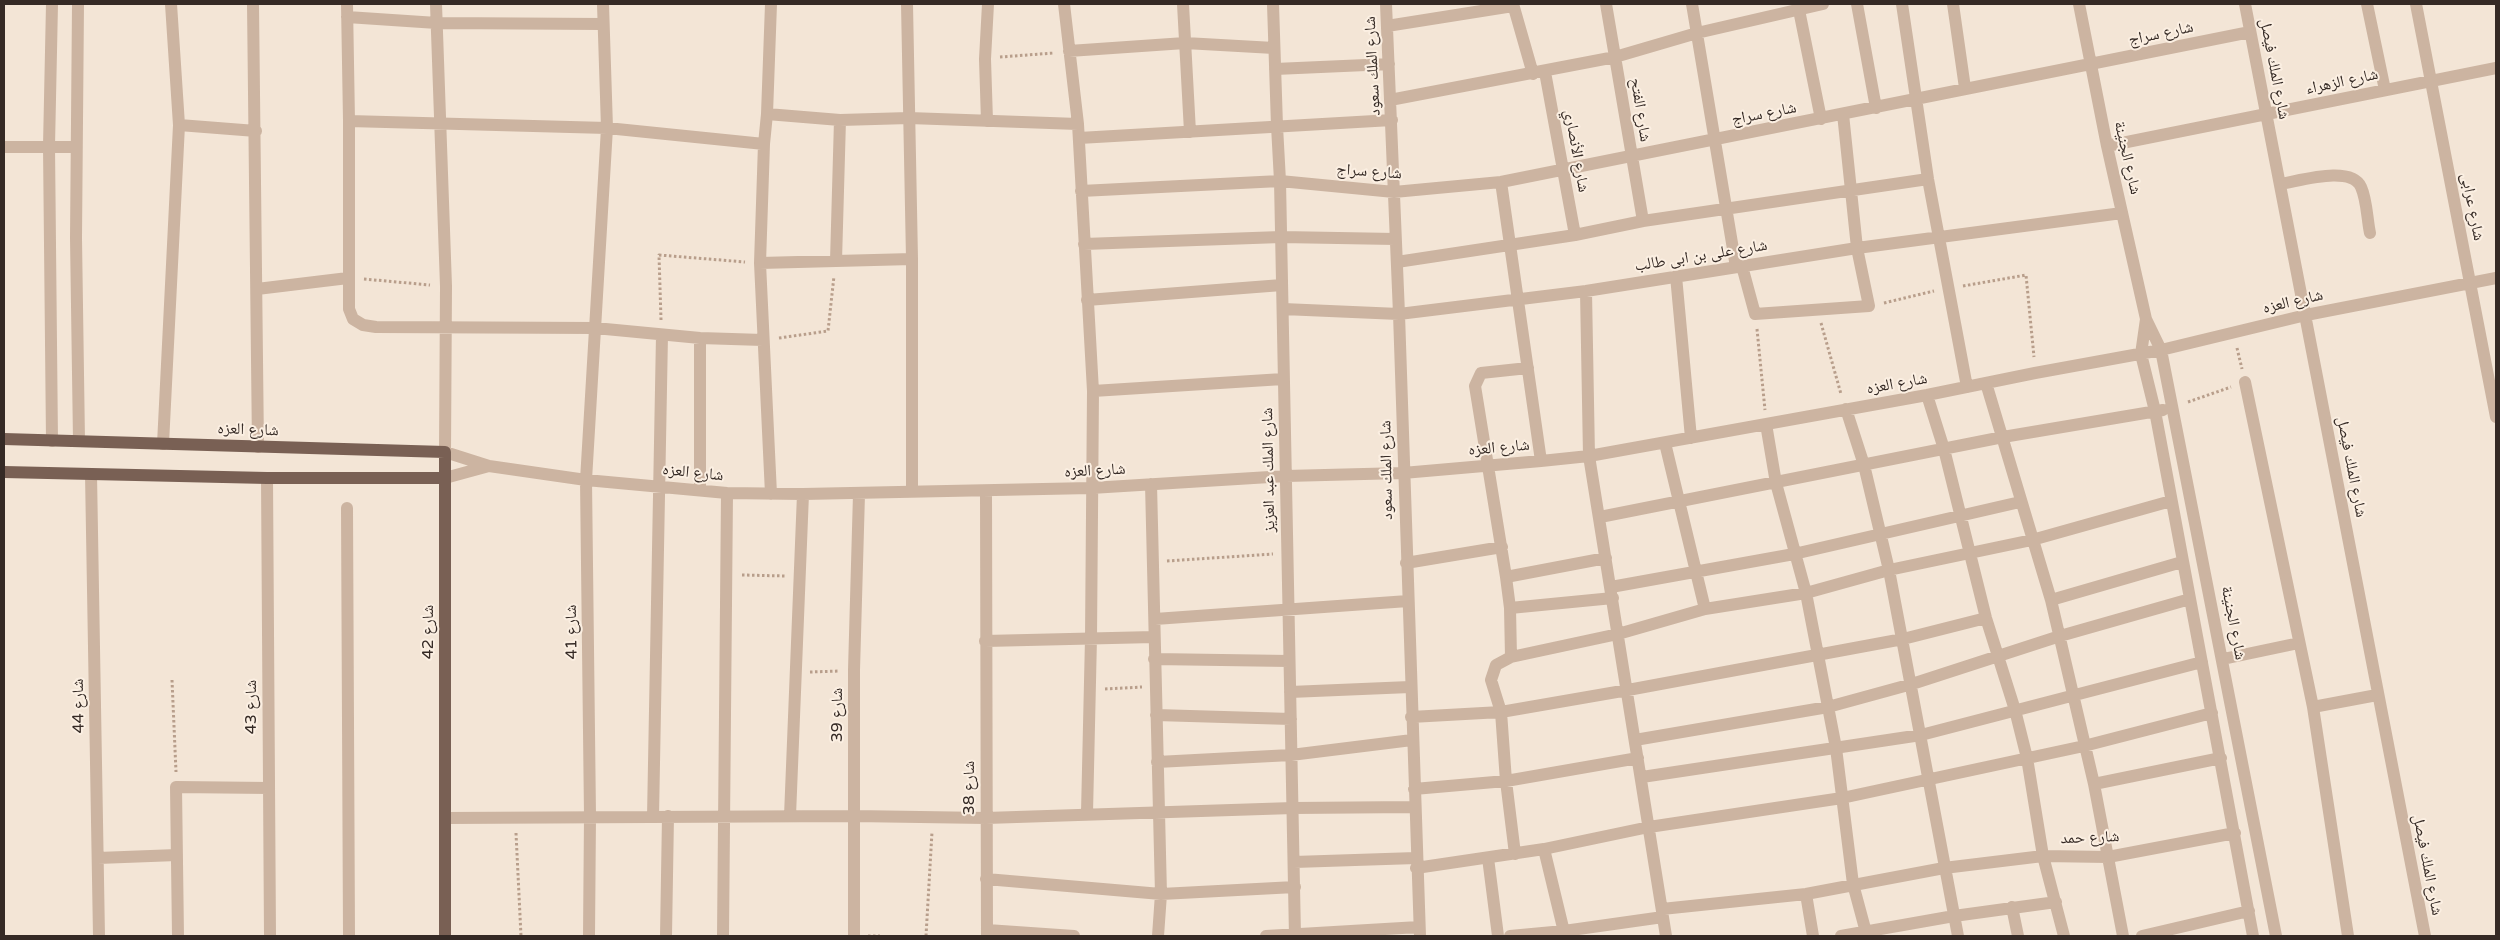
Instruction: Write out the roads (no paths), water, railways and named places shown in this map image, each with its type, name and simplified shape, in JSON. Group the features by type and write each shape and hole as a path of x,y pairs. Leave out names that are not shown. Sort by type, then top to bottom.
{"main road":[{"name":"شارع العزه","path":"4,439 445,452"},
{"name":"شارع 42","path":"445,452 445,936"},
{"name":"شارع العزه","path":"4,472 267,478 444,478"}],"street":[{"path":"52,4 49,146 52,441"},
{"path":"78,4 76,147 79,441"},
{"path":"163,444 179,125 171,4"},
{"path":"253,4 256,131 258,447"},
{"path":"347,4 349,121 348,278 349,309 353,320 357,323 376,327 595,328 700,338 762,340"},
{"name":"شارع 42","path":"436,4 446,286 444,327 445,452"},
{"name":"شارع 41","path":"589,936 590,816 586,480 607,128 603,4"},
{"path":"771,4 760,263 762,340 771,494"},
{"path":"907,4 912,258 912,491"},
{"path":"987,120 986,58 988,4"},
{"path":"1064,4 1078,124 1092,391 1090,488 1091,638 1087,813"},
{"path":"1183,4 1190,132"},
{"name":"شارع الملك عبد العزيز","path":"1273,4 1276,126 1282,237 1286,554 1295,936"},
{"name":"شارع الملك سعود","path":"1386,4 1399,314 1419,932"},
{"name":"شارع الفتح","path":"1606,4 1631,158 1644,221"},
{"path":"1692,4 1739,267 1755,314 1869,306 1857,248 1843,114"},
{"path":"1390,100 1615,57 1697,33 1823,4"},
{"path":"1858,4 1876,108"},
{"path":"1902,4 1928,179 1967,387"},
{"path":"1953,4 1965,88"},
{"name":"شارع الجنينة","path":"2079,4 2107,146 2146,319 2162,350 2276,936"},
{"name":"شارع الملك فيصل","path":"2245,4 2425,936"},
{"path":"2367,4 2385,90"},
{"name":"شارع عرابى","path":"2416,4 2496,417"},
{"path":"1387,26 1513,5"},
{"name":"شارع الأنصاري","path":"1513,5 1539,73 1564,170 1575,235"},
{"path":"1799,10 1821,119"},
{"path":"347,17 436,22 603,24"},
{"name":"شارع سراج","path":"1081,191 1280,180 1394,192 1501,182 1631,158 1965,88 2091,66 2250,32"},
{"path":"1069,52 1185,43 1274,48"},
{"path":"1275,69 1389,64"},
{"name":"شارع الزهراء","path":"2107,146 2385,90 2432,83 2496,68"},
{"path":"767,114 840,120 909,118 1078,124"},
{"path":"836,261 840,120"},
{"path":"1078,138 1392,120"},
{"path":"349,121 607,128 764,144"},
{"path":"179,125 256,131"},
{"path":"4,147 76,147"},
{"path":"2280,184 2341,174 2354,178 2362,189 2370,233"},
{"path":"1397,262 1575,235 1644,221 1928,179"},
{"path":"1501,182 1541,461"},
{"name":"شارع على بن ابى طالب","path":"1282,309 1399,314 1586,291 1857,248 2122,213"},
{"path":"1084,244 1282,237 1395,239"},
{"path":"760,263 912,258"},
{"path":"1676,276 1692,438"},
{"path":"257,289 348,278"},
{"name":"شارع العزه","path":"445,452 489,466 586,480 771,494 859,494 912,491 1090,488 1286,476 1403,473 1488,466 1589,456 1927,395 2162,350 2306,315 2496,278"},
{"path":"1087,300 1282,285"},
{"path":"1586,291 1589,456 1666,936"},
{"name":"شارع الجنينة","path":"2146,319 2141,354 2155,411 2253,936"},
{"path":"653,816 662,335"},
{"path":"700,338 700,489"},
{"path":"1511,657 1510,608 1476,381 1479,374 1485,372 1528,368"},
{"path":"1092,391 1283,379"},
{"path":"2245,382 2313,708 2348,936"},
{"path":"1986,383 2060,636 2094,784 2123,936"},
{"path":"1927,395 1944,449 1968,554 2015,710 2027,758 2043,856 2064,936"},
{"path":"1600,517 2003,436 2173,408"},
{"path":"1846,409 1864,465 1889,570 1958,936"},
{"path":"1766,424 1776,483 1806,593 1836,748 1853,884 1867,934"},
{"path":"1665,443 1705,609"},
{"name":"شارع العزه","path":"444,478 489,466"},
{"name":"شارع 44","path":"91,474 99,936"},
{"name":"شارع 43","path":"267,478 270,936"},
{"path":"1151,484 1161,894 1158,936"},
{"name":"شارع 38","path":"986,491 987,933"},
{"path":"723,936 727,492"},
{"path":"790,816 797,673 798,576 803,494"},
{"name":"شارع 39","path":"854,936 854,670 859,494"},
{"path":"1514,854 1501,712 1491,676 1496,665 1511,657 1618,634 1705,609 1806,593 1889,570 2032,540 2171,501"},
{"path":"1510,608 1612,592 1695,570 1794,554 2020,502"},
{"path":"347,508 349,936"},
{"path":"1406,563 1502,547"},
{"path":"1506,577 1606,558"},
{"path":"2051,600 2182,562"},
{"path":"1634,740 1828,707 1912,684 2060,636 2190,600"},
{"path":"1155,619 1288,608 1408,601"},
{"path":"1411,717 1501,712 1903,638 1986,618"},
{"path":"985,640 1154,637"},
{"path":"2205,677 2224,665 2299,643"},
{"path":"1154,659 1290,661"},
{"path":"1642,777 1921,736 2202,662"},
{"path":"1290,692 1410,687"},
{"path":"2313,708 2377,695"},
{"path":"1294,862 1416,863 1488,858 1514,854 1648,827 1842,798 2084,746 2212,713"},
{"path":"1156,716 1291,719"},
{"path":"1157,762 1291,755 1412,740"},
{"path":"1414,789 1506,781 1638,758"},
{"path":"2094,784 2220,758"},
{"path":"178,936 176,787 269,788"},
{"path":"446,818 590,816 986,818 1158,811 1414,806"},
{"path":"666,936 668,816"},
{"name":"شارع حمد","path":"1510,936 1564,934 1662,913 1806,894 1944,868 2043,856 2108,857 2235,833"},
{"path":"1544,849 1564,934"},
{"path":"98,858 177,855"},
{"path":"1488,858 1498,936"},
{"path":"986,879 1161,894 1295,888"},
{"path":"1806,894 1813,936"},
{"path":"1841,936 1867,934 1954,916 2056,902"},
{"path":"2012,907 2018,936"},
{"path":"2142,936 2249,911"},
{"path":"1266,936 1419,932"},
{"path":"987,933 1074,936"}]}
